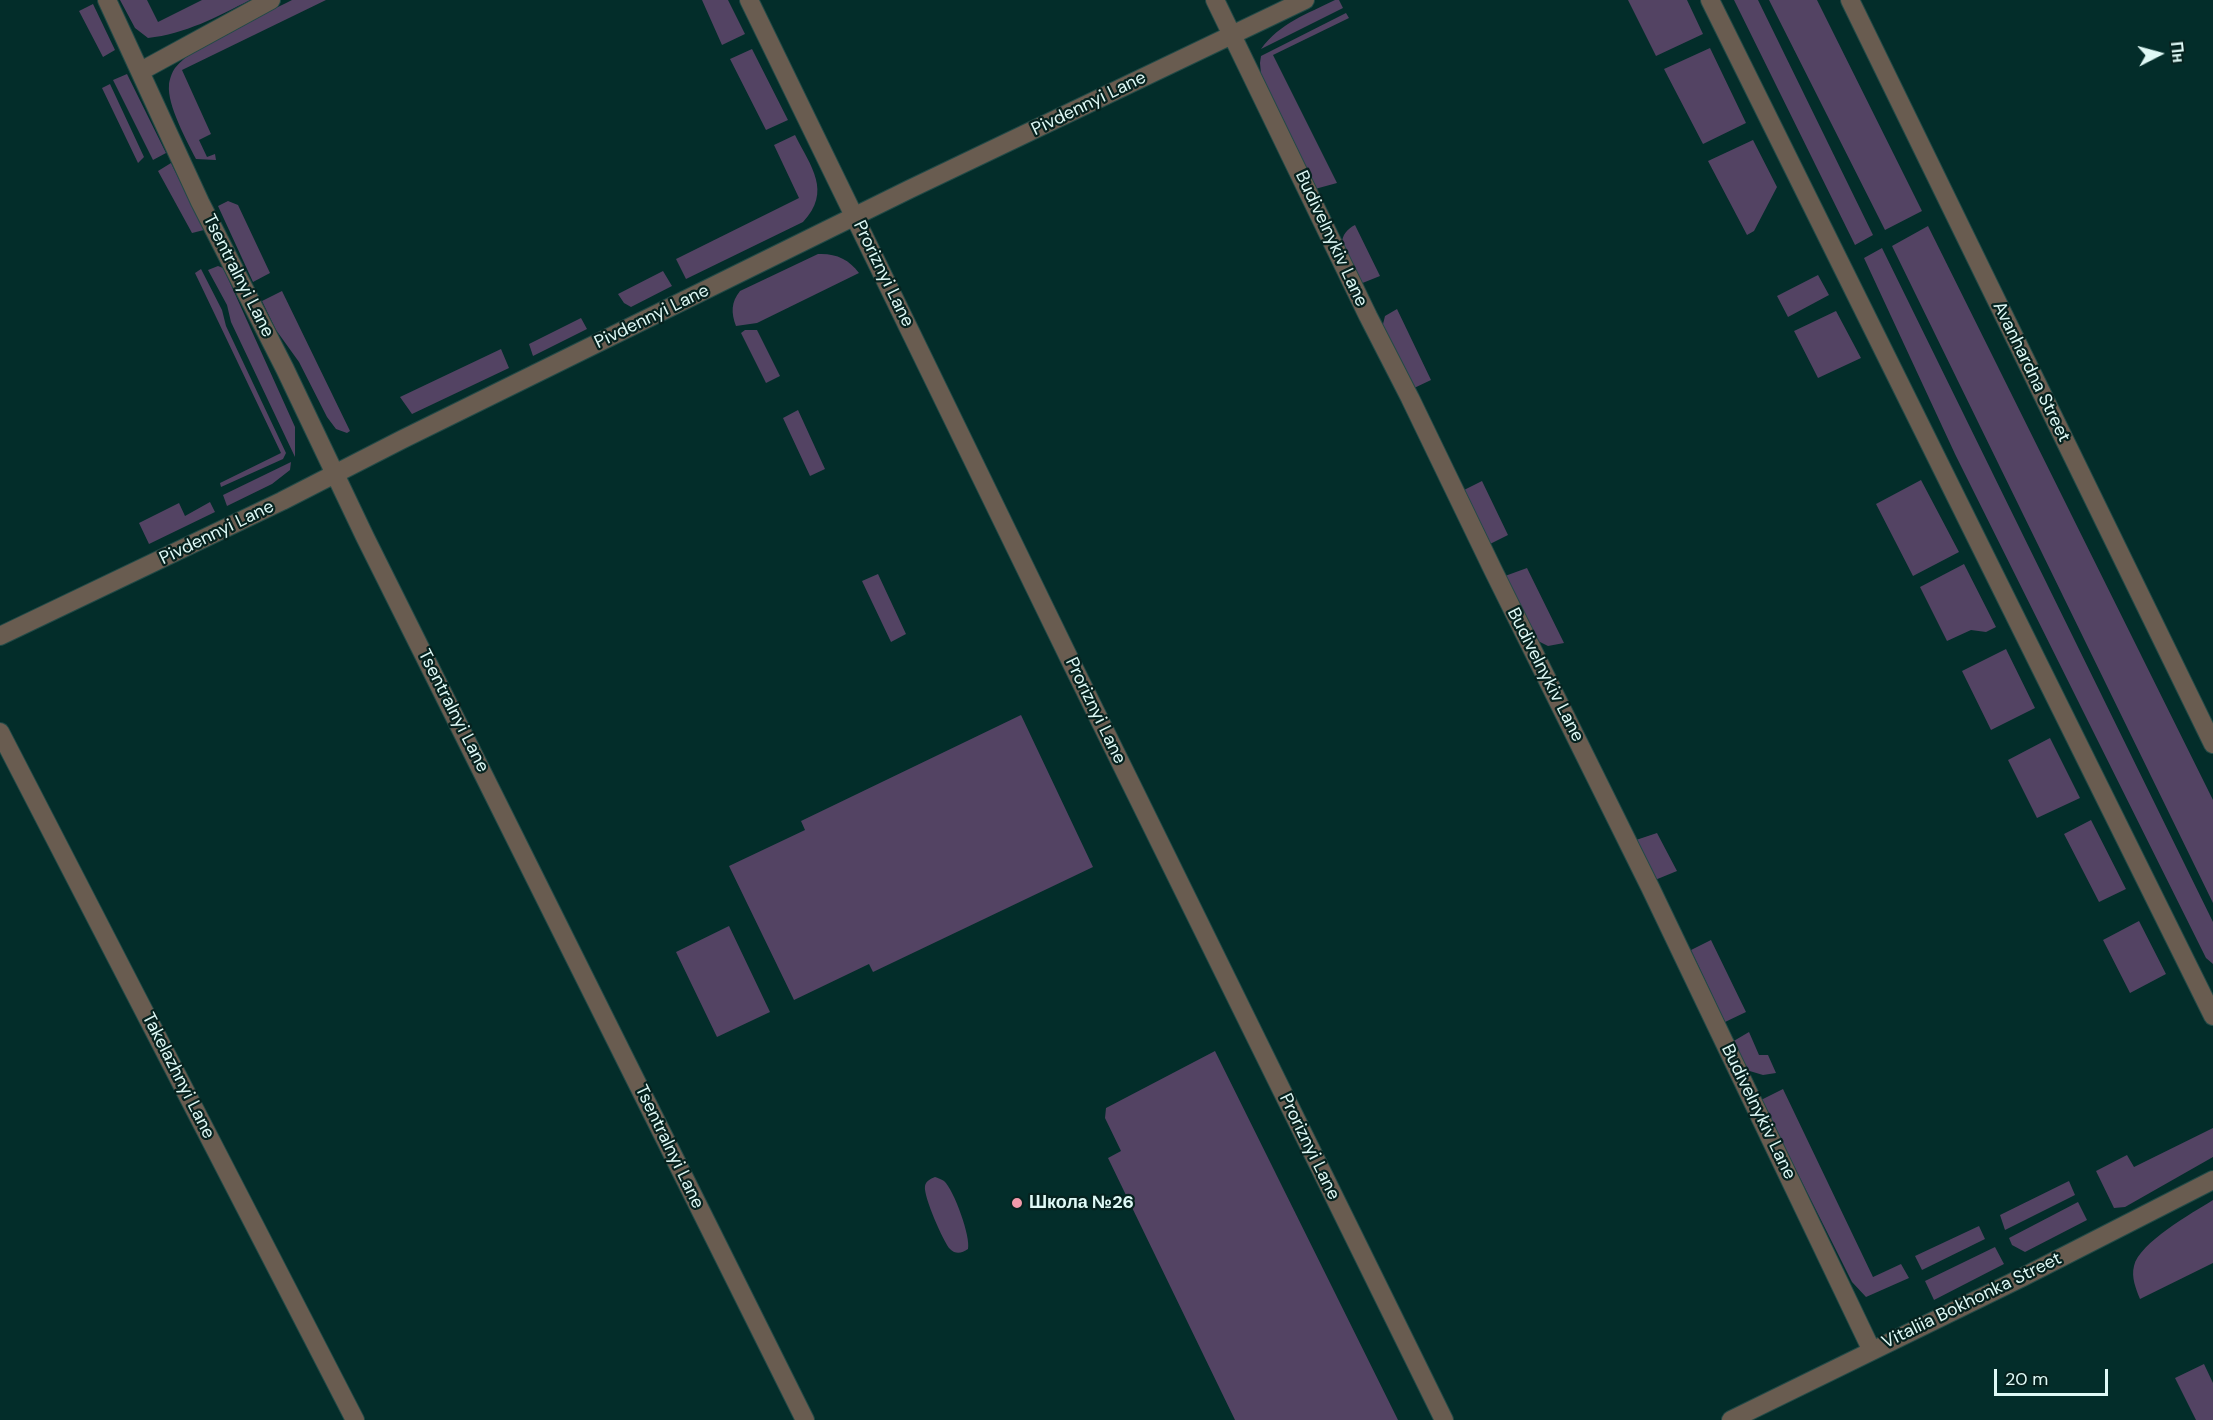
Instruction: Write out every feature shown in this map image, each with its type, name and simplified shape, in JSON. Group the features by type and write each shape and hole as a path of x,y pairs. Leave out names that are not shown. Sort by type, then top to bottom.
{"street":[{"name":"Tsentralnyi Lane","path":"107,0 201,202 805,1420"},
{"path":"141,71 271,0"},
{"name":"Proriznyi Lane","path":"749,0 1444,1420"},
{"name":"Budivelnykiv Lane","path":"1215,0 1640,867 1872,1351"},
{"name":"Pivdennyi Lane","path":"0,636 335,474 854,217 1305,0"},
{"path":"1710,0 2213,1016"},
{"name":"Avanhardna Street","path":"1850,0 2213,744"},
{"name":"Takelazhnyi Lane","path":"0,732 355,1420"},
{"name":"Vitaliia Bokhonka Street","path":"1731,1420 2021,1278 2213,1180"}],"shaded area":[{"path":"120,0 147,0 158,22 202,0 250,0 188,29 148,38 135,28"},
{"path":"292,0 326,0 182,70 211,134 199,140 207,157 215,154 216,160 196,159 178,123 171,102 169,83 174,70 197,49"},
{"path":"702,0 728,0 745,34 722,45"},
{"path":"1339,0 1343,8 1261,49 1285,26"},
{"path":"1628,0 1687,0 1703,34 1656,56"},
{"path":"1734,0 1758,0 1873,235 1855,245"},
{"path":"1769,0 1817,0 1922,211 1885,230"},
{"path":"93,4 115,50 103,57 79,11"},
{"path":"1346,13 1349,18 1273,55 1337,183 1315,189 1261,74 1261,56"},
{"path":"1710,48 1746,123 1703,144 1664,69"},
{"path":"752,49 788,120 766,130 730,59"},
{"path":"127,74 166,153 153,160 113,80"},
{"path":"110,84 144,157 138,163 102,88"},
{"path":"795,135 816,179 816,200 812,211 803,222 686,279 676,259 799,198 774,145"},
{"path":"1753,140 1777,187 1754,231 1747,235 1708,161"},
{"path":"171,163 204,230 192,233 158,171"},
{"path":"228,201 238,205 270,273 253,282 218,206"},
{"path":"1355,225 1380,276 1360,284 1342,244 1345,233"},
{"path":"1928,226 2213,800 2213,903 1892,246"},
{"path":"1882,248 2213,922 2213,964 2206,958 1955,454 1864,258"},
{"path":"818,254 841,258 859,273 757,323 736,326 733,308 740,291"},
{"path":"218,266 223,268 295,427 295,457 231,322 227,305 208,270"},
{"path":"201,269 222,310 226,326 286,453 283,459 221,487 220,483 281,453 195,273"},
{"path":"663,271 672,286 631,307 624,303 618,294"},
{"path":"1818,275 1829,295 1788,317 1777,296"},
{"path":"282,291 350,431 347,433 336,429 327,417 299,362 276,330 262,301"},
{"path":"1397,309 1431,380 1412,389 1382,328 1385,316"},
{"path":"1836,311 1861,358 1818,378 1794,331"},
{"path":"581,318 587,329 533,356 529,344"},
{"path":"745,330 757,330 780,376 766,383 741,333"},
{"path":"501,349 509,368 412,414 400,397"},
{"path":"798,410 825,469 810,476 783,418"},
{"path":"291,462 290,470 272,484 227,506 223,495"},
{"path":"1921,480 1959,552 1913,576 1876,504"},
{"path":"1482,481 1508,535 1488,545 1462,491"},
{"path":"210,502 215,512 149,544 139,523 179,503 185,516"},
{"path":"1964,564 1996,627 1986,632 1971,630 1947,641 1920,587"},
{"path":"1527,568 1564,643 1548,646 1536,640 1505,576"},
{"path":"878,574 906,634 891,642 862,581"},
{"path":"2006,649 2035,708 1991,730 1962,671"},
{"path":"1021,715 1093,867 873,972 869,964 794,1000 729,866 805,830 801,821"},
{"path":"2050,738 2080,798 2037,818 2008,760"},
{"path":"2091,820 2126,889 2099,902 2064,834"},
{"path":"1657,833 1677,871 1655,880 1636,840"},
{"path":"2139,921 2166,974 2130,993 2103,940"},
{"path":"729,926 770,1012 717,1037 676,952"},
{"path":"1711,940 1746,1012 1725,1022 1691,950"},
{"path":"1749,1032 1759,1055 1768,1055 1776,1073 1763,1075 1743,1069 1732,1042"},
{"path":"1215,1051 1398,1420 1235,1420 1108,1158 1121,1151 1105,1118 1106,1108"},
{"path":"1783,1089 1873,1277 1901,1264 1909,1278 1866,1297 1852,1282 1761,1100"},
{"path":"2213,1128 2213,1157 2125,1207 2114,1208 2096,1171 2127,1155 2134,1167"},
{"path":"935,1177 944,1181 948,1186 961,1214 968,1243 968,1249 964,1252 957,1253 950,1249 930,1209 925,1186 928,1180"},
{"path":"2069,1181 2075,1195 2005,1230 2000,1215"},
{"path":"2213,1200 2213,1263 2140,1299 2133,1274 2138,1257 2156,1238"},
{"path":"2078,1202 2087,1220 2025,1252 2012,1245 2009,1238"},
{"path":"1979,1226 1985,1239 1922,1270 1915,1256"},
{"path":"1995,1247 2004,1264 1934,1300 1925,1281"},
{"path":"2204,1364 2213,1383 2213,1420 2196,1420 2175,1378"}],"place":[{"name":"Школа №26","path":"1017,1203"}]}
